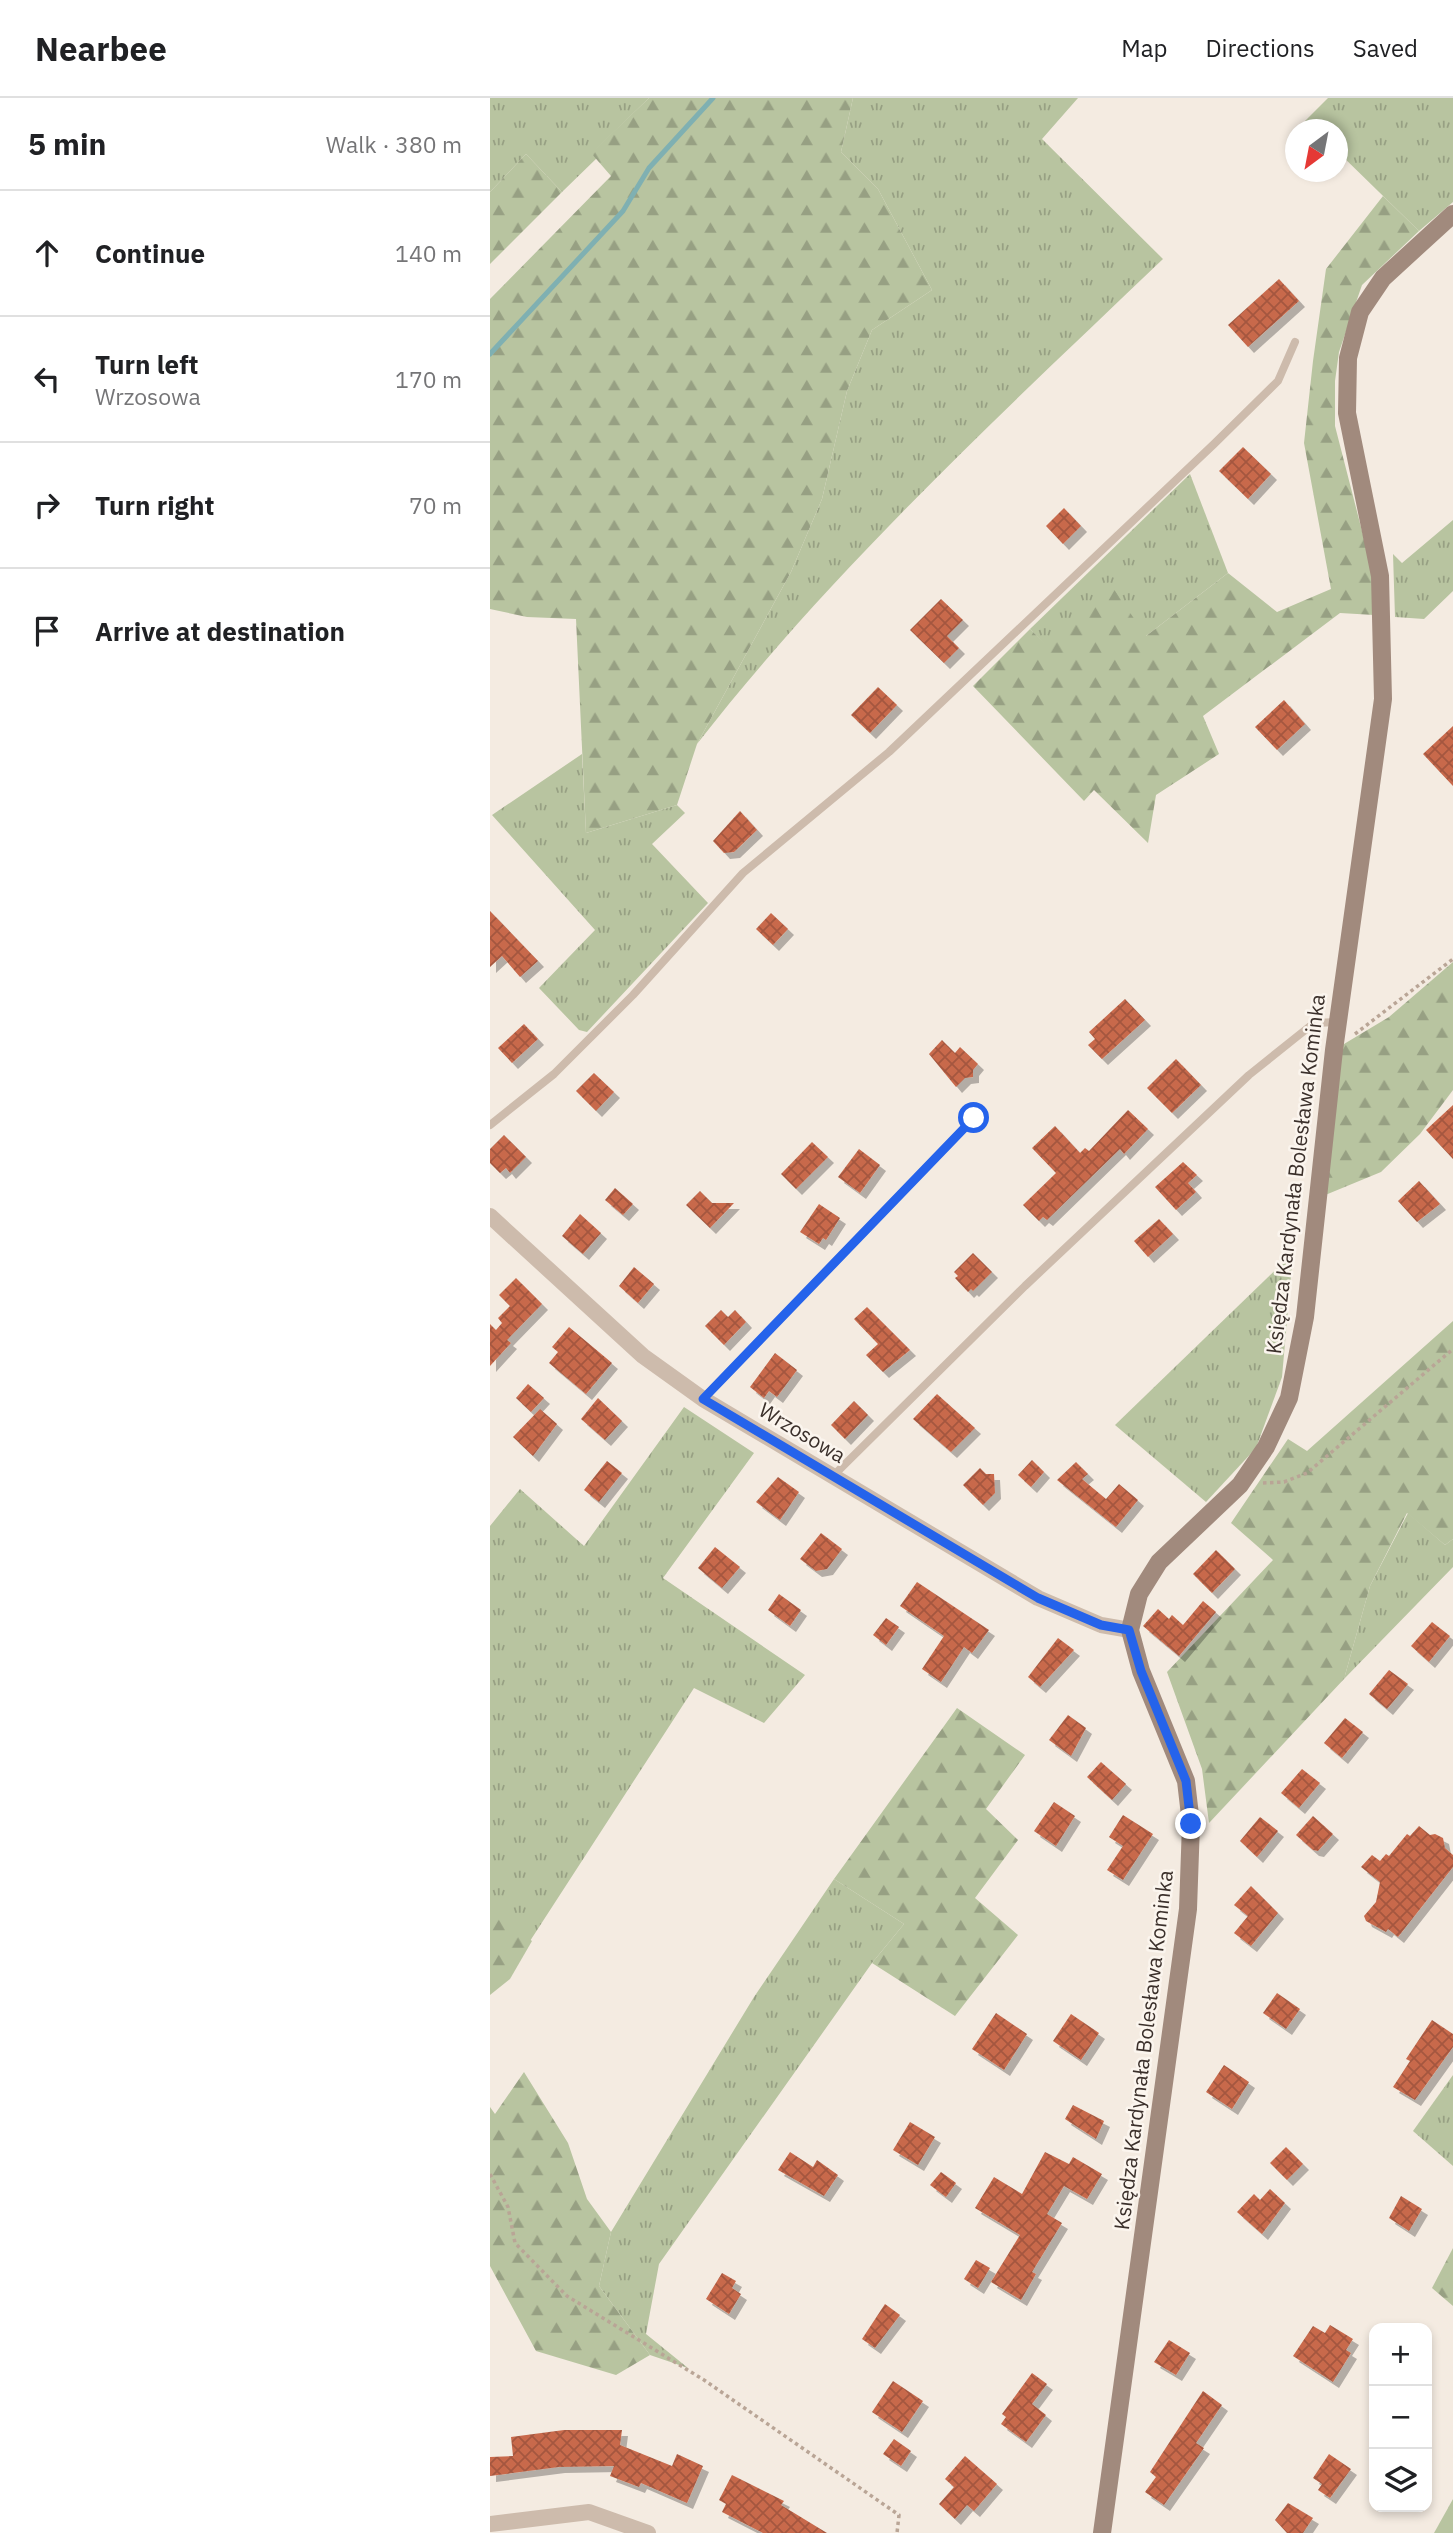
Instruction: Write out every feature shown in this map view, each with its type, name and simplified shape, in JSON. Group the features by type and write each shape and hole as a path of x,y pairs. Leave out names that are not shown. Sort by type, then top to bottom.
{"street":[{"name":"Księdza Kardynała Bolesława Kominka","path":"1102,2533 1188,1909 1191,1865 1186,1781 1141,1671 1129,1630 1139,1594 1159,1562 1240,1485 1266,1447 1289,1398 1305,1317 1334,1050 1383,699 1380,576 1347,413 1348,359 1360,312 1383,278 1453,214"},
{"name":"Wrzosowa","path":"490,1216 643,1356 703,1399 1038,1598 1101,1625 1129,1630"},
{"path":"490,2524 589,2512 643,2532"}],"lane":[{"path":"490,1125 554,1074 633,995 743,873 889,752 1214,444 1278,381 1295,342"},
{"path":"833,1476 1025,1286 1249,1075 1314,1023 1338,1022"},
{"path":"703,1399 974,1118"}],"path":[{"path":"1334,1050 1453,959"},
{"path":"1240,1485 1284,1482 1307,1474 1453,1349"},
{"path":"490,2174 508,2207 515,2243 567,2296 704,2380 899,2515 897,2533"}],"green space":[{"path":"490,98 649,98 592,153 598,157 562,192 526,154 490,192"},
{"path":"649,98 853,98 841,152 878,189 932,290 872,330 847,391 822,499 791,572 697,744 677,805 586,833 576,619 527,617 490,609 490,299 611,176 591,153"},
{"path":"853,98 1078,98 1042,139 1163,259 981,434 862,554 750,679 697,744 791,572 822,499 847,391 872,330 932,290 878,189 841,152"},
{"path":"1328,98 1453,98 1453,202 1419,231 1348,162 1348,119 1307,119"},
{"path":"526,154 562,192 490,264 490,192"},
{"path":"1383,196 1419,231 1362,285 1339,352 1335,381 1335,426 1371,566 1374,615 1340,613 1203,716 1219,754 1156,795 1148,843 1094,790 1084,801 973,686 1030,629 1047,646 1109,582 1146,636 1228,573 1277,612 1331,589 1304,443 1313,361 1326,269"},
{"path":"1190,474 1228,573 1146,636 1047,647 1030,629"},
{"path":"1453,520 1453,591 1424,619 1395,617 1393,554 1402,563"},
{"path":"582,754 586,833 677,805 685,813 652,844 708,903 587,1032 579,1030 539,988 595,930 492,815"},
{"path":"1453,962 1453,1090 1420,1134 1381,1172 1318,1198 1334,1050 1389,1017"},
{"path":"1293,1253 1282,1377 1256,1448 1206,1502 1115,1425"},
{"path":"1453,1321 1453,1539 1445,1545 1407,1513 1370,1586 1344,1679 1209,1823 1202,1769 1167,1672 1273,1560 1231,1523 1288,1439 1307,1451"},
{"path":"684,1407 754,1453 663,1578 805,1675 764,1723 694,1688 530,1941 490,1911 490,1526 520,1489 584,1546"},
{"path":"1408,1513 1445,1545 1453,1539 1453,1567 1344,1679 1370,1586"},
{"path":"957,1708 1025,1755 986,1809 1018,1840 975,1898 1018,1935 955,2016 872,1963 904,1924 834,1879"},
{"path":"834,1879 904,1924 872,1963 659,2264 646,2334 688,2368 650,2355 599,2286 611,2232 754,1997"},
{"path":"490,1910 532,1941 510,1979 490,1995"},
{"path":"524,2072 568,2143 587,2199 611,2232 599,2286 650,2355 616,2375 536,2351 490,2266 490,2107 495,2114"},
{"path":"1453,2075 1453,2166 1413,2131"},
{"path":"1453,2248 1453,2306 1432,2288"},
{"path":"1453,2499 1453,2533 1434,2533"}],"building":[{"path":"1279,279 1299,301 1248,347 1228,325"},
{"path":"1243,447 1271,474 1248,499 1219,471"},
{"path":"1064,508 1081,526 1063,544 1046,526"},
{"path":"941,599 963,620 947,636 959,648 944,663 910,630"},
{"path":"878,687 897,705 870,733 851,715"},
{"path":"1284,700 1305,724 1277,750 1255,727"},
{"path":"1453,726 1453,786 1423,754"},
{"path":"740,811 757,830 734,852 724,853 713,841"},
{"path":"490,911 538,961 520,977 502,956 490,967"},
{"path":"771,913 788,929 773,945 756,929"},
{"path":"1125,999 1145,1020 1102,1059 1088,1045 1095,1039 1089,1032"},
{"path":"524,1024 538,1039 512,1063 498,1048"},
{"path":"942,1040 955,1053 960,1047 978,1064 973,1070 973,1077 965,1078 956,1087 929,1054"},
{"path":"1176,1059 1201,1085 1172,1113 1147,1088"},
{"path":"594,1073 614,1092 596,1111 576,1091"},
{"path":"1453,1105 1453,1159 1426,1130"},
{"path":"1128,1110 1148,1129 1124,1154 1120,1149 1047,1220 1043,1217 1039,1221 1023,1205 1056,1173 1032,1148 1055,1126 1080,1153 1085,1148 1089,1151"},
{"path":"504,1135 526,1157 510,1173 506,1168 500,1173 490,1163 490,1149"},
{"path":"812,1142 828,1157 796,1189 781,1174"},
{"path":"859,1149 880,1165 860,1193 838,1177"},
{"path":"1183,1162 1197,1175 1188,1183 1196,1192 1176,1210 1155,1187"},
{"path":"1419,1181 1440,1204 1417,1222 1398,1201"},
{"path":"615,1188 633,1204 623,1215 605,1200"},
{"path":"700,1191 712,1203 734,1203 710,1228 686,1205"},
{"path":"819,1204 840,1218 826,1240 823,1238 819,1244 800,1232"},
{"path":"580,1214 601,1233 583,1254 562,1236"},
{"path":"1159,1219 1173,1234 1148,1257 1134,1241"},
{"path":"973,1253 992,1272 973,1291 971,1289 968,1292 955,1278 958,1276 954,1272"},
{"path":"634,1267 654,1284 638,1303 619,1286"},
{"path":"516,1278 542,1304 507,1340 511,1343 490,1366 490,1324 496,1330 502,1323 498,1318 510,1306 499,1295"},
{"path":"867,1307 910,1350 883,1372 866,1355 878,1344 854,1319"},
{"path":"721,1310 728,1317 735,1310 746,1322 724,1345 705,1326"},
{"path":"569,1327 612,1363 586,1394 549,1363 558,1352 552,1347"},
{"path":"775,1353 797,1370 777,1397 769,1391 764,1398 750,1387"},
{"path":"528,1384 544,1398 531,1412 516,1398"},
{"path":"937,1394 975,1428 951,1452 913,1419"},
{"path":"598,1398 622,1421 605,1440 581,1419"},
{"path":"854,1401 868,1415 845,1439 831,1425"},
{"path":"540,1409 557,1424 533,1456 513,1437"},
{"path":"1032,1460 1044,1472 1031,1487 1018,1475"},
{"path":"607,1461 622,1473 599,1502 584,1490"},
{"path":"1076,1462 1088,1474 1082,1479 1106,1499 1119,1484 1138,1500 1116,1527 1057,1480"},
{"path":"980,1468 986,1474 994,1474 995,1493 983,1505 963,1485"},
{"path":"778,1477 799,1492 780,1520 756,1502"},
{"path":"821,1533 842,1549 827,1569 816,1571 800,1559"},
{"path":"715,1547 740,1567 722,1588 698,1568"},
{"path":"1216,1550 1235,1569 1212,1593 1193,1574"},
{"path":"917,1582 989,1630 972,1653 964,1647 941,1682 922,1669 944,1636 900,1606"},
{"path":"779,1594 801,1610 790,1626 768,1610"},
{"path":"1203,1601 1216,1612 1179,1656 1143,1626 1158,1609 1169,1619 1172,1615 1183,1625"},
{"path":"886,1618 899,1627 886,1645 873,1635"},
{"path":"1432,1622 1450,1636 1429,1662 1411,1646"},
{"path":"1058,1638 1074,1650 1040,1687 1028,1677"},
{"path":"1389,1670 1408,1684 1387,1709 1369,1694"},
{"path":"1068,1715 1086,1728 1071,1756 1049,1740"},
{"path":"1345,1718 1363,1732 1342,1758 1324,1743"},
{"path":"1101,1762 1126,1784 1112,1800 1087,1777"},
{"path":"1302,1769 1320,1783 1299,1808 1281,1793"},
{"path":"1054,1802 1075,1816 1056,1846 1034,1831"},
{"path":"1123,1815 1153,1834 1123,1880 1107,1870 1123,1846 1109,1837"},
{"path":"1313,1816 1333,1834 1318,1851 1313,1850 1296,1835"},
{"path":"1260,1817 1278,1831 1257,1857 1240,1841"},
{"path":"1419,1826 1430,1835 1443,1838 1445,1848 1453,1855 1453,1867 1398,1937 1388,1929 1386,1932 1366,1921 1364,1916 1376,1902 1380,1882 1361,1867 1372,1855 1380,1861 1386,1854 1389,1856 1407,1834 1410,1836"},
{"path":"1251,1886 1278,1913 1251,1946 1234,1933 1248,1916 1234,1905"},
{"path":"1277,1993 1300,2009 1286,2029 1263,2013"},
{"path":"996,2013 1027,2034 1004,2070 972,2049"},
{"path":"1071,2014 1099,2033 1081,2060 1053,2041"},
{"path":"1432,2020 1453,2034 1453,2047 1415,2100 1393,2087 1410,2061 1406,2059"},
{"path":"1224,2065 1249,2082 1232,2109 1206,2092"},
{"path":"1073,2105 1104,2121 1096,2139 1065,2119"},
{"path":"910,2122 935,2137 918,2165 893,2150"},
{"path":"1286,2147 1303,2164 1287,2180 1270,2163"},
{"path":"790,2152 813,2167 817,2160 838,2175 824,2196 778,2170"},
{"path":"1045,2152 1069,2164 1073,2157 1102,2174 1087,2199 1064,2186 1047,2214 1062,2223 1032,2272 1036,2274 1021,2300 991,2282 1020,2235 975,2208 994,2177 1022,2194"},
{"path":"941,2172 956,2183 946,2197 930,2185"},
{"path":"1270,2189 1285,2203 1262,2234 1237,2212 1254,2194 1260,2200"},
{"path":"1401,2196 1422,2209 1409,2231 1389,2218"},
{"path":"976,2260 990,2268 978,2288 964,2279"},
{"path":"722,2273 736,2281 732,2288 741,2294 729,2314 706,2299"},
{"path":"885,2304 900,2315 875,2348 862,2339"},
{"path":"1330,2325 1353,2339 1346,2350 1351,2353 1333,2382 1293,2356 1313,2326 1325,2333"},
{"path":"1169,2340 1190,2353 1176,2375 1154,2362"},
{"path":"1032,2373 1047,2384 1032,2404 1046,2415 1026,2442 1001,2424 1006,2417 1002,2414"},
{"path":"893,2381 923,2401 902,2432 872,2412"},
{"path":"1203,2391 1222,2405 1196,2443 1204,2448 1164,2505 1145,2492 1156,2477 1150,2472"},
{"path":"564,2430 622,2430 620,2445 672,2466 677,2454 703,2466 687,2503 641,2483 639,2487 610,2476 614,2466 559,2467 490,2476 490,2457 513,2456 511,2437"},
{"path":"894,2439 911,2451 901,2466 883,2454"},
{"path":"1329,2454 1351,2469 1330,2498 1318,2490 1322,2484 1313,2478"},
{"path":"965,2456 997,2484 974,2511 967,2505 955,2519 939,2504 954,2487 945,2479"},
{"path":"732,2475 784,2501 781,2505 827,2533 763,2533 722,2512 726,2504 719,2500"},
{"path":"1288,2503 1313,2518 1303,2533 1287,2533 1275,2520"}],"waterway":[{"path":"490,354 623,211 649,168 713,98"}],"route":[{"path":"974,1118 703,1399 1038,1598 1101,1625 1129,1630 1141,1671 1186,1781 1191,1824"}]}
